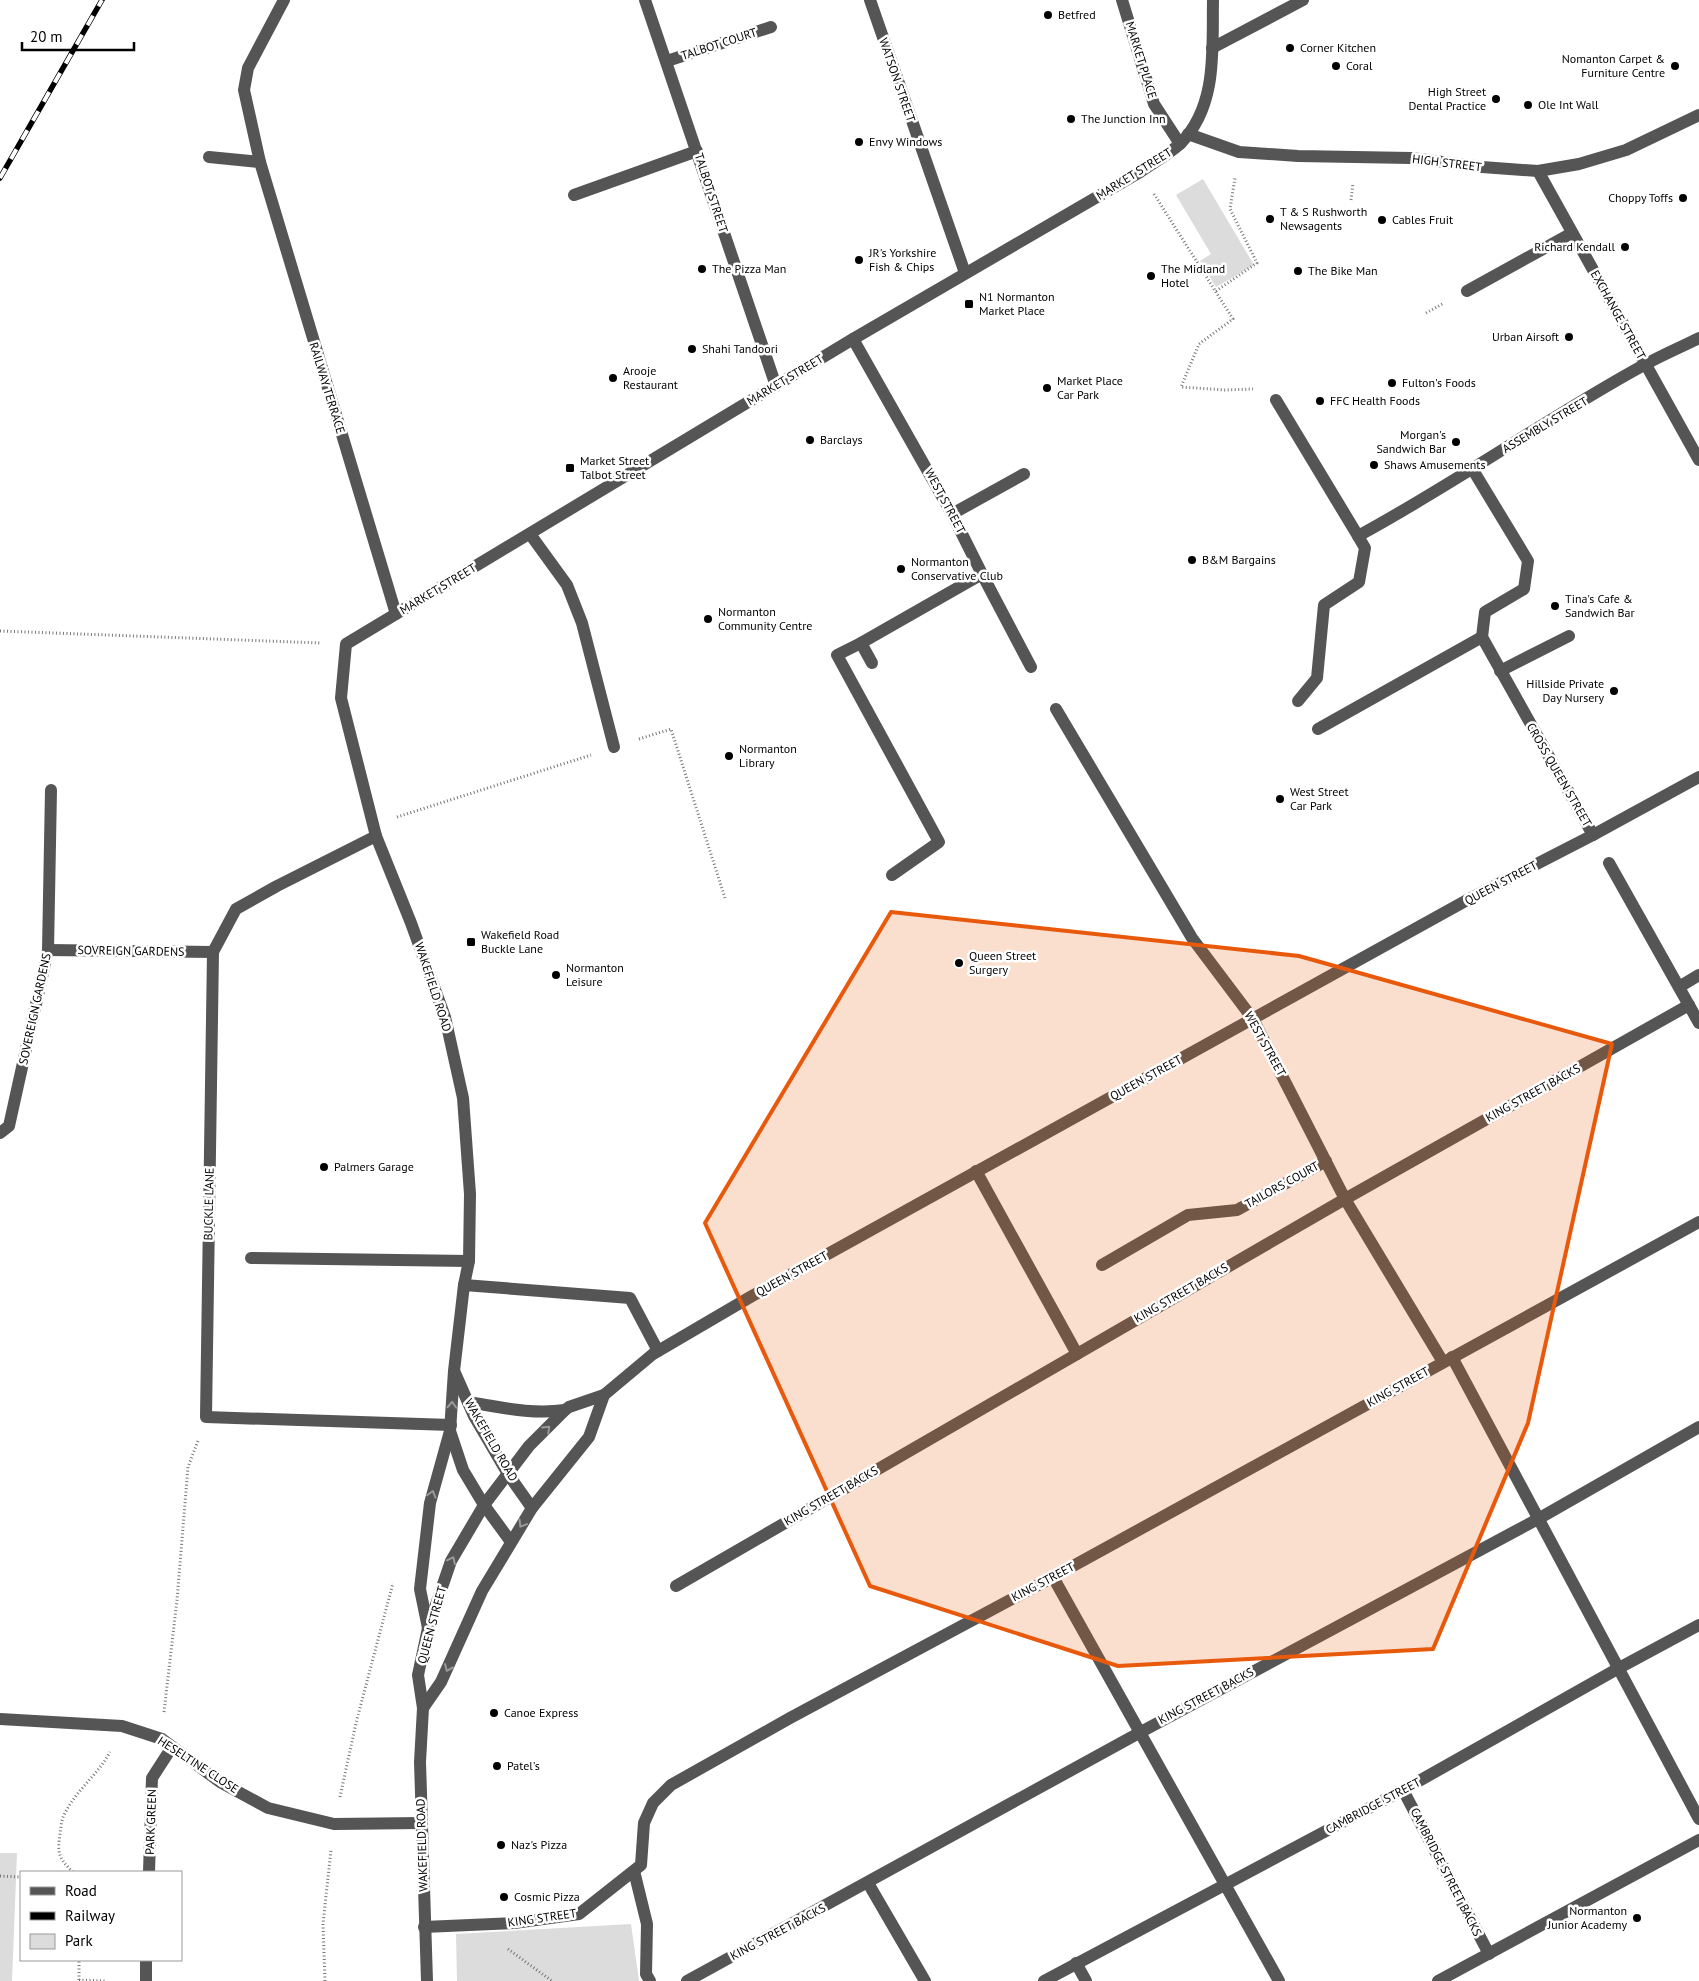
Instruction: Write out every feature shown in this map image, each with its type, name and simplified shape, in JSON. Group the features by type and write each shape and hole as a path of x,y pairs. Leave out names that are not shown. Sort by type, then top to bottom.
{"street":[{"name":"RAILWAY TERRACE","path":"284,0 248,68 244,90 247,107 260,162 396,614"},
{"name":"TALBOT STREET","path":"645,0 776,386"},
{"name":"WATSON STREET","path":"870,0 965,273"},
{"name":"MARKET PLACE","path":"1122,0 1154,104 1184,139"},
{"name":"MARKET STREET","path":"346,644 853,339 1140,172 1184,139 1196,124 1206,100 1212,74 1213,0"},
{"path":"1212,48 1303,0"},
{"name":"TALBOT COURT","path":"667,62 771,27"},
{"name":"HIGH STREET","path":"1184,139 1239,152 1298,156 1411,158 1482,167 1538,170 1579,164 1626,150 1699,115"},
{"path":"574,195 697,151"},
{"path":"209,158 260,162"},
{"name":"EXCHANGE STREET","path":"1538,170 1699,460"},
{"path":"1467,291 1572,233"},
{"name":"ASSEMBLY STREET","path":"1358,536 1473,470 1645,364 1699,338"},
{"name":"WEST STREET","path":"853,339 952,514 1031,667"},
{"path":"1276,400 1365,548 1359,582 1324,605 1317,678 1298,701"},
{"path":"1318,729 1482,637 1485,612 1524,589 1528,561 1473,470"},
{"path":"952,514 1024,474"},
{"path":"530,534 567,585 582,623 614,748"},
{"path":"892,875 939,842 837,655 862,643 982,574"},
{"path":"1498,666 1569,636"},
{"name":"CROSS QUEEN STREET","path":"1482,637 1593,835"},
{"path":"862,643 872,663"},
{"name":"WAKEFIELD ROAD","path":"346,644 341,698 375,830 412,922 445,1017 463,1098 470,1194 469,1262 464,1285 454,1370 450,1428 430,1503 421,1579 420,1589 428,1628"},
{"name":"WEST STREET","path":"1056,710 1192,938 1253,1018 1345,1199 1448,1360"},
{"name":"QUEEN STREET","path":"423,1708 418,1675 428,1628 451,1561 484,1505 529,1446 569,1407 604,1396 658,1351 752,1296 976,1171 1478,894 1593,835 1699,777"},
{"name":"SOVEREIGN GARDENS","path":"0,1133 9,1126 48,950 51,790"},
{"name":"BUCKLE LANE","path":"206,1417 213,952 236,910 375,830"},
{"path":"1609,863 1699,1023"},
{"name":"SOVREIGN GARDENS","path":"48,950 213,952"},
{"path":"1679,987 1699,975"},
{"name":"KING STREET BACKS","path":"676,1586 1345,1199 1689,1005"},
{"name":"TAILORS COURT","path":"1102,1265 1188,1215 1237,1210 1326,1161"},
{"path":"976,1171 1077,1354"},
{"name":"KING STREET","path":"424,1927 514,1923 579,1914 638,1868 644,1824 653,1803 671,1785 790,1718 1053,1577 1699,1222"},
{"path":"251,1258 469,1262"},
{"path":"464,1285 630,1298 658,1351"},
{"path":"1448,1360 1538,1519 1699,1819"},
{"name":"WAKEFIELD ROAD","path":"454,1370 474,1416 508,1474 532,1508"},
{"name":"QUEEN STREET","path":"423,1708 441,1682 482,1591 532,1508 589,1437 604,1396"},
{"path":"468,1402 514,1410 547,1413 565,1410"},
{"path":"206,1417 450,1428"},
{"name":"KING STREET BACKS","path":"688,1981 1139,1732 1538,1519 1699,1427"},
{"name":"WAKEFIELD ROAD","path":"450,1428 463,1470 484,1505 511,1542"},
{"path":"1053,1577 1278,1981"},
{"name":"CAMBRIDGE STREET","path":"1044,1981 1403,1790 1699,1625"},
{"name":"WAKEFIELD ROAD","path":"423,1708 420,1762 427,1981"},
{"name":"HESELTINE CLOSE","path":"0,1719 122,1726 166,1743 220,1782 268,1808 334,1824 422,1823"},
{"name":"PARK GREEN","path":"149,1871 152,1778 166,1743"},
{"name":"CAMBRIDGE STREET BACKS","path":"1403,1790 1488,1954"},
{"path":"1438,1981 1699,1840"},
{"path":"638,1868 647,1924 646,1974 650,1981"},
{"path":"868,1883 925,1981"},
{"path":"146,1961 146,1981"},
{"path":"1076,1963 1086,1981"}],"path":[{"path":"1216,291 1258,263 1230,208 1239,152"},
{"path":"1140,172 1233,319 1199,344 1181,387 1225,390 1269,389 1276,400"},
{"path":"0,631 346,644"},
{"path":"375,830 671,729 725,898"},
{"path":"166,1743 188,1467 206,1417"},
{"path":"325,1981 323,1924 334,1824 356,1723 391,1587 395,1578"},
{"path":"71,1871 61,1862 58,1845 63,1817 77,1794 103,1766 122,1726"},
{"path":"0,1876 20,1877"},
{"path":"474,1924 552,1981"},
{"path":"79,1961 79,1981 106,1981"}],"highlighted area":[{"path":"891,912 1299,956 1612,1044 1528,1423 1433,1649 1118,1666 870,1586 705,1223"}],"green space":[{"path":"1203,179 1254,265 1216,287 1200,261 1211,254 1176,195"},
{"path":"0,1853 17,1853 12,1981 0,1981"},
{"path":"631,1924 639,1981 457,1981 456,1934"}],"railway":[{"path":"0,178 102,0"}],"place":[{"name":"Betfred","path":"1048,15"},
{"name":"Corner Kitchen","path":"1290,48"},
{"name":"Coral","path":"1336,66"},
{"name":"Nomanton Carpet & Furniture Centre","path":"1675,66"},
{"name":"High Street Dental Practice","path":"1496,99"},
{"name":"Ole Int Wall","path":"1528,105"},
{"name":"The Junction Inn","path":"1071,119"},
{"name":"Envy Windows","path":"859,142"},
{"name":"Choppy Toffs","path":"1683,198"},
{"name":"T & S Rushworth Newsagents","path":"1270,219"},
{"name":"Cables Fruit","path":"1382,220"},
{"name":"Richard Kendall","path":"1625,247"},
{"name":"JR's Yorkshire Fish & Chips","path":"859,260"},
{"name":"The Pizza Man","path":"702,269"},
{"name":"The Bike Man","path":"1298,271"},
{"name":"The Midland Hotel","path":"1151,276"},
{"name":"N1 Normanton Market Place","path":"969,304"},
{"name":"Urban Airsoft","path":"1569,337"},
{"name":"Shahi Tandoori","path":"692,349"},
{"name":"Arooje Restaurant","path":"613,378"},
{"name":"Fulton's Foods","path":"1392,383"},
{"name":"Market Place Car Park","path":"1047,388"},
{"name":"FFC Health Foods","path":"1320,401"},
{"name":"Barclays","path":"810,440"},
{"name":"Morgan's Sandwich Bar","path":"1456,442"},
{"name":"Shaws Amusements","path":"1374,465"},
{"name":"Market Street Talbot Street","path":"570,468"},
{"name":"B&M Bargains","path":"1192,560"},
{"name":"Normanton Conservative Club","path":"901,569"},
{"name":"Tina's Cafe & Sandwich Bar","path":"1555,606"},
{"name":"Normanton Community Centre","path":"708,619"},
{"name":"Hillside Private Day Nursery","path":"1614,691"},
{"name":"Normanton Library","path":"729,756"},
{"name":"West Street Car Park","path":"1280,799"},
{"name":"Wakefield Road Buckle Lane","path":"471,942"},
{"name":"Queen Street Surgery","path":"959,963"},
{"name":"Normanton Leisure","path":"556,975"},
{"name":"Palmers Garage","path":"324,1167"},
{"name":"Canoe Express","path":"494,1713"},
{"name":"Patel's","path":"497,1766"},
{"name":"Naz's Pizza","path":"501,1845"},
{"name":"Cosmic Pizza","path":"504,1897"},
{"name":"Normanton Junior Academy","path":"1637,1918"}]}
